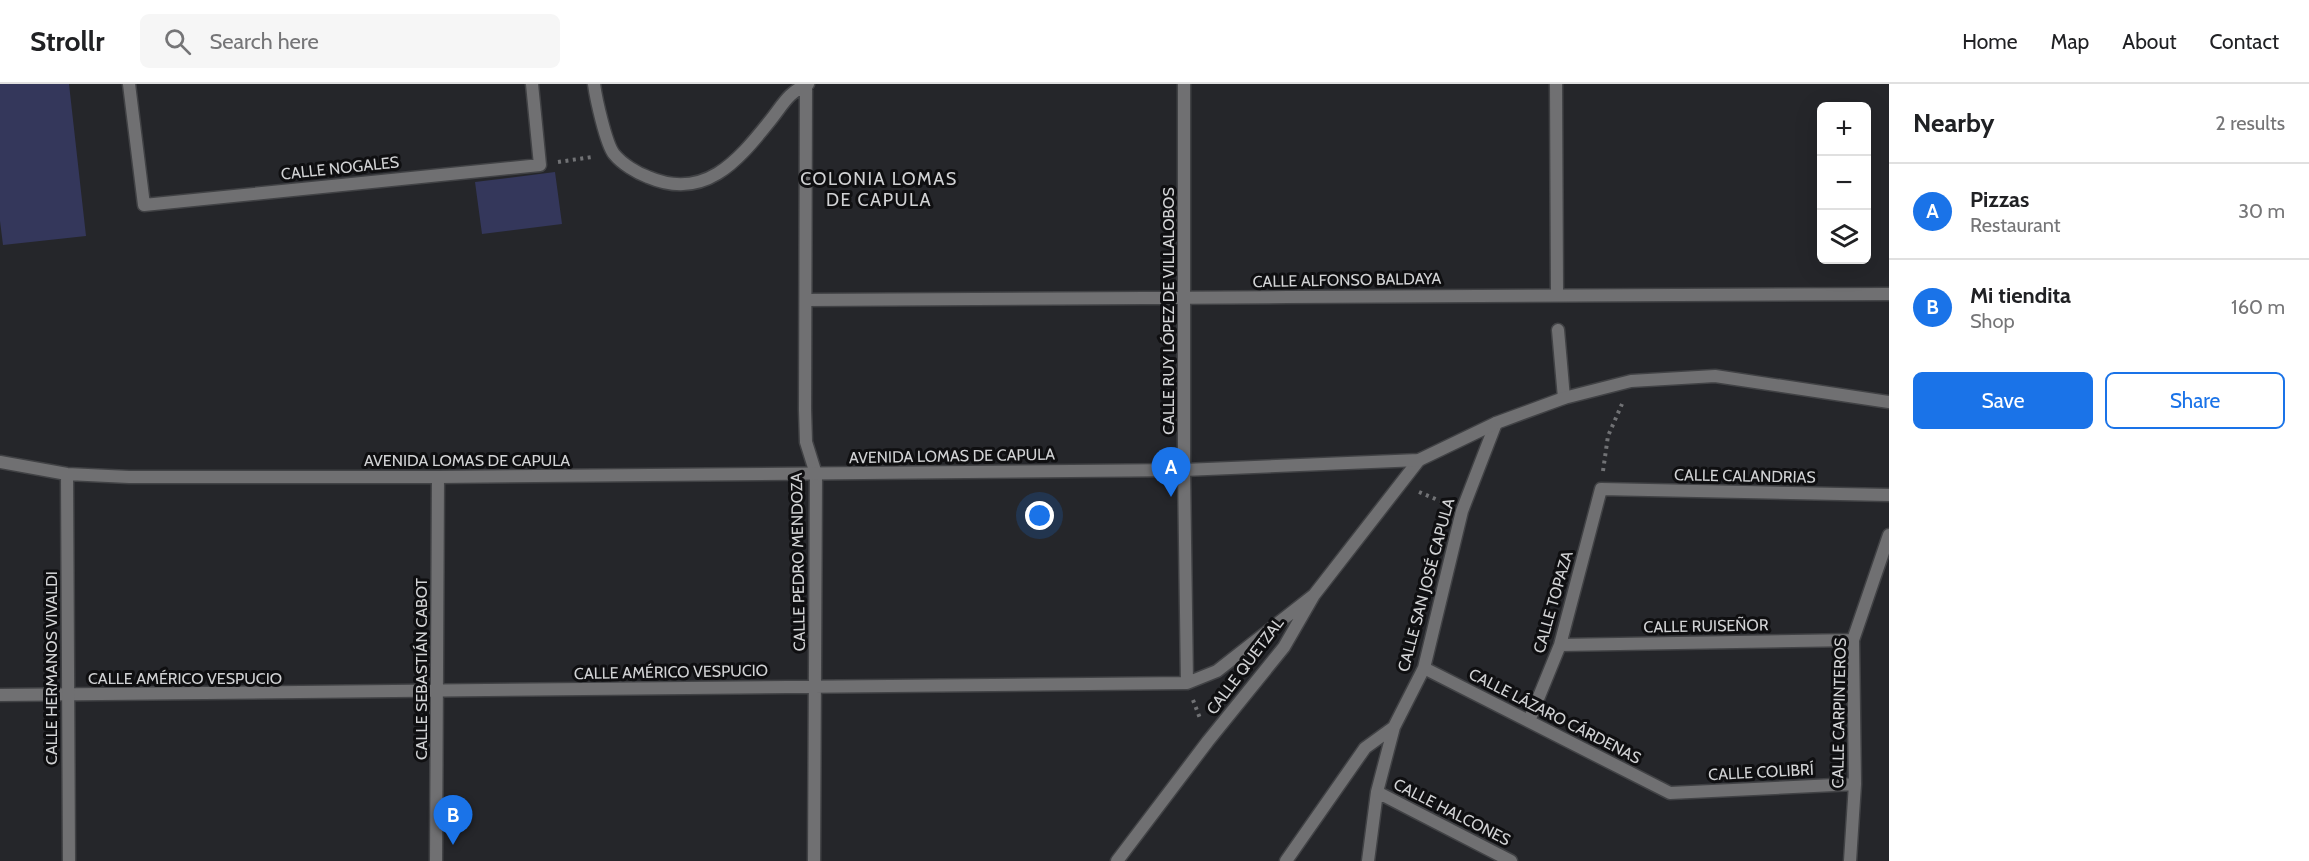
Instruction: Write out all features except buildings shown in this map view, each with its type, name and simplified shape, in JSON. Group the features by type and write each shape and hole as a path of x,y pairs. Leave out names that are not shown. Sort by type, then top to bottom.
{"street":[{"name":"CALLE NOGALES","path":"129,84 144,205 540,165"},
{"path":"532,84 540,165"},
{"path":"594,84 598,108 614,154 639,173 662,183 687,185 707,179 734,163 790,94 807,84"},
{"name":"CALLE PEDRO MENDOZA","path":"807,84 806,441 816,474 814,861"},
{"name":"CALLE RUY LÓPEZ DE VILLALOBOS","path":"1184,84 1184,470 1187,683"},
{"path":"1556,84 1557,294"},
{"name":"CALLE ALFONSO BALDAYA","path":"806,300 1557,294 1889,294"},
{"path":"1558,330 1564,398"},
{"name":"AVENIDA LOMAS DE CAPULA","path":"0,462 67,474 129,477 438,477 1184,470 1419,460 1496,423 1564,398 1631,381 1715,376 1889,402"},
{"name":"CALLE SAN JOSÉ CAPULA","path":"1368,861 1377,792 1394,727 1424,668 1462,511 1496,423"},
{"name":"CALLE QUETZAL","path":"1117,861 1208,741 1284,647 1314,595 1419,460"},
{"name":"CALLE HERMANOS VIVALDI","path":"67,474 69,861"},
{"name":"CALLE SEBASTIÁN CABOT","path":"436,861 438,477"},
{"name":"CALLE CALANDRIAS","path":"1601,489 1889,495"},
{"name":"CALLE TOPAZA","path":"1529,721 1560,645 1601,489"},
{"name":"CALLE CARPINTEROS","path":"1850,861 1855,784 1853,640 1889,535"},
{"name":"CALLE AMÉRICO VESPUCIO","path":"0,695 1187,683 1217,671 1314,595"},
{"name":"CALLE RUISEÑOR","path":"1560,645 1853,640"},
{"name":"CALLE LÁZARO CÁRDENAS","path":"1424,668 1670,793"},
{"path":"1286,861 1365,748 1394,727"},
{"name":"CALLE COLIBRÍ","path":"1670,793 1855,784"},
{"name":"CALLE HALCONES","path":"1377,792 1511,861"}],"path":[{"path":"540,165 614,154"},
{"path":"1601,489 1608,436 1631,381"},
{"path":"1399,483 1462,511"},
{"path":"1187,683 1208,741"}],"shaded area":[{"path":"0,84 69,84 86,236 3,245 0,221"},
{"path":"555,172 562,224 482,234 475,182"}],"place":[{"name":"Pizzas","path":"1171,497"},
{"name":"Mi tiendita","path":"453,845"}],"district":[{"name":"COLONIA LOMAS DE CAPULA","path":"879,190"}]}
